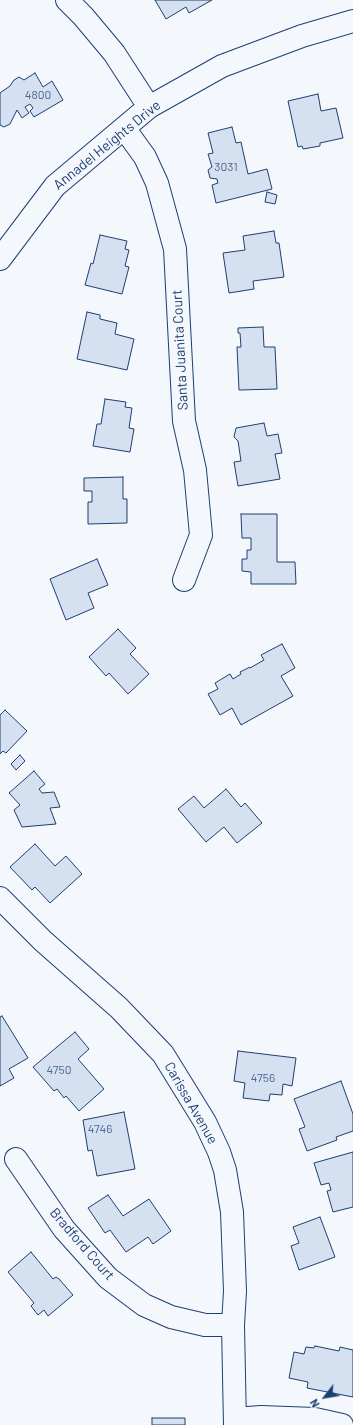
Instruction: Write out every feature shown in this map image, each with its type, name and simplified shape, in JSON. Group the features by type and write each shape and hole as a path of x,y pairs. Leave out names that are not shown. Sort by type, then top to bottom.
{"street":[{"path":"67,0 83,16 114,53 149,107"},
{"name":"Annadel Heights Drive","path":"0,259 54,186 149,107 222,66 302,36 353,21"},
{"name":"Santa Juanita Court","path":"124,128 146,157 157,183 175,249 184,421 195,470 201,535 184,580"},
{"name":"Carissa Avenue","path":"0,898 43,941 118,1008 163,1054 205,1122 219,1152 225,1170 232,1212 235,1291 233,1325 235,1422"},
{"name":"Bradford Court","path":"16,1159 64,1228 108,1278 144,1305 171,1317 205,1325 233,1325"},
{"path":"235,1422 261,1417 315,1419 342,1425"}],"building":[{"path":"155,0 212,0 189,13 186,7 166,19"},
{"path":"35,73 43,87 52,81 63,100 34,117 30,111 33,108 30,104 25,107 29,113 22,118 17,110 10,124 4,127 0,125 0,93 19,77 24,80"},
{"path":"318,94 321,111 336,108 343,138 320,143 320,146 303,149 302,146 298,147 288,101"},
{"path":"232,127 236,143 241,142 248,174 267,169 272,189 216,203 212,185 218,183 217,179 210,178 208,170 212,167 208,154 213,153 208,133"},
{"path":"267,192 277,195 275,204 265,202"},
{"path":"274,231 276,243 279,243 284,277 253,281 254,289 229,293 223,253 245,250 243,236"},
{"path":"100,235 127,241 125,249 129,250 125,266 129,267 122,294 85,285 91,263 93,264"},
{"path":"87,312 100,315 100,319 117,323 115,334 134,339 127,370 77,359"},
{"path":"263,327 264,347 275,347 277,389 239,390 237,347 241,347 238,328"},
{"path":"105,399 126,402 125,407 132,408 129,428 134,429 130,452 93,446 97,424 101,424"},
{"path":"264,423 267,436 278,434 282,453 275,454 280,479 238,486 234,462 241,461 238,441 234,437 236,428"},
{"path":"123,477 123,499 127,499 127,523 88,524 88,502 92,502 92,491 84,491 84,478"},
{"path":"241,514 277,514 277,562 295,562 296,584 251,584 251,572 242,571 242,559 247,559 247,550 251,550 251,538 242,538"},
{"path":"97,559 108,585 88,593 94,608 66,620 50,579"},
{"path":"118,629 136,648 130,654 149,674 128,694 109,673 106,676 89,657"},
{"path":"282,644 295,668 281,676 293,696 241,725 232,708 220,715 208,694 218,689 215,683 230,674 233,679 241,674 240,672 264,660 261,655"},
{"path":"5,710 27,731 6,753 3,751 0,754 0,715"},
{"path":"20,755 25,761 16,770 11,764"},
{"path":"34,771 45,784 39,789 42,793 54,792 60,807 50,808 56,824 22,827 14,810 20,805 9,793"},
{"path":"226,789 241,807 245,803 262,823 237,843 224,827 206,842 178,809 194,796 204,808"},
{"path":"35,844 55,866 66,856 82,874 50,903 35,887 32,890 10,867"},
{"path":"2,1016 28,1058 9,1069 14,1078 0,1086 0,1017"},
{"path":"75,1032 89,1049 78,1059 104,1089 79,1111 66,1096 64,1098 57,1089 54,1091 33,1067"},
{"path":"238,1051 296,1058 292,1086 283,1084 282,1095 270,1094 269,1101 243,1098 245,1083 234,1081"},
{"path":"341,1081 353,1114 353,1131 336,1137 337,1140 307,1151 299,1129 305,1127 294,1099"},
{"path":"124,1112 135,1169 97,1176 92,1150 88,1151 83,1120"},
{"path":"353,1152 353,1207 333,1212 327,1191 331,1190 329,1183 321,1185 314,1163"},
{"path":"108,1195 123,1216 149,1199 171,1231 153,1244 148,1237 126,1252 110,1230 105,1233 88,1208"},
{"path":"320,1217 335,1257 299,1270 291,1246 299,1243 293,1227"},
{"path":"31,1252 53,1279 56,1277 59,1279 73,1295 48,1316 44,1310 38,1315 31,1306 34,1303 8,1272"},
{"path":"315,1346 339,1351 340,1347 353,1350 353,1397 307,1388 308,1382 289,1378 294,1352 304,1354 306,1347 314,1348"},
{"path":"152,1418 185,1418 185,1425 152,1425"}]}
